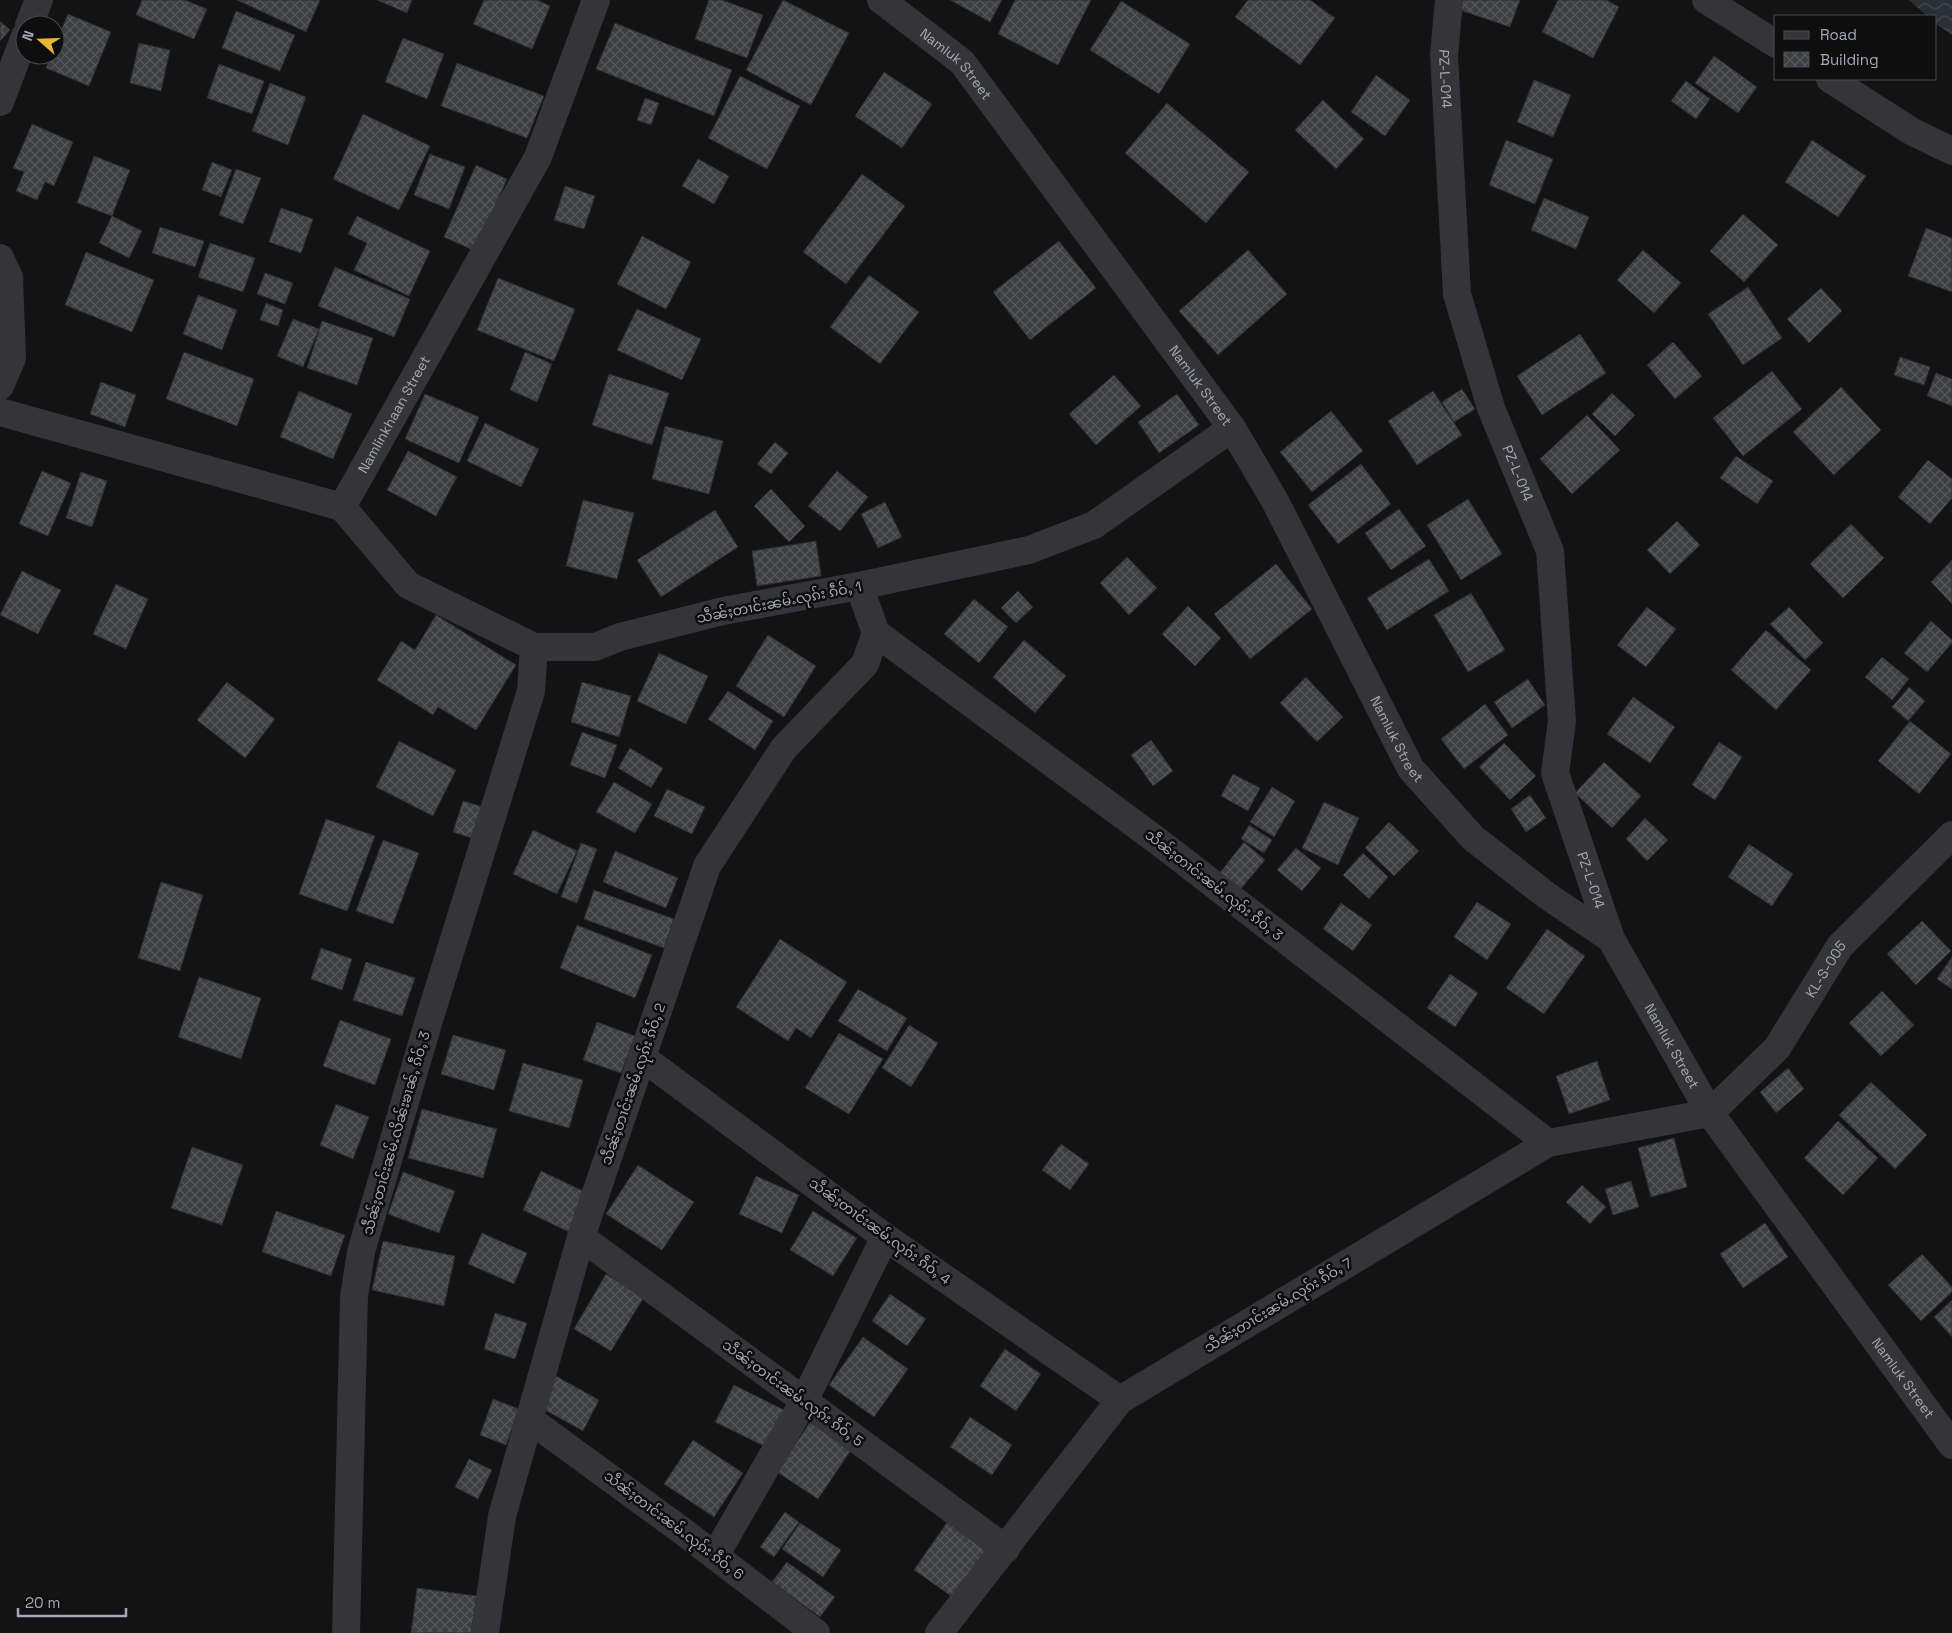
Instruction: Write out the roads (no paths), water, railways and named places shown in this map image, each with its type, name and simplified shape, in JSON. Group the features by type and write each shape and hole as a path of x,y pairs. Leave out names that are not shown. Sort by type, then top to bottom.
{"street":[{"path":"33,15 39,0"},
{"name":"Namlinkhaan Street","path":"342,507 538,157 596,0"},
{"name":"Namluk Street","path":"881,0 962,62 1232,428 1275,501 1411,769 1473,838 1546,895 1611,939 1710,1113 1952,1445"},
{"name":"PZ-L-014","path":"1449,0 1444,55 1457,294 1491,408 1550,551 1562,721 1555,773 1611,939"},
{"path":"1706,0 1774,43"},
{"path":"0,102 15,62"},
{"path":"1832,80 1911,131 1952,151"},
{"path":"0,258 9,277 12,358 0,386"},
{"path":"0,412 342,507"},
{"name":"သဵၼ်ႈတၢင်းၼမ်ႉလုၵ်း ၵဵဝ်ႇ 1","path":"342,507 408,584 534,647 595,647 620,637 723,612 859,586 1029,550 1094,525 1232,428"},
{"path":"859,586 876,633"},
{"name":"သဵၼ်ႈတၢင်းၼမ်ႉလုၵ်း ၵဵဝ်ႇ 2","path":"485,1633 502,1516 581,1237 707,866 784,748 865,664 876,633"},
{"name":"သဵၼ်ႈတၢင်းၼမ်ႉလုၵ်း ၵဵဝ်ႇ 3","path":"876,633 1159,842 1548,1143"},
{"name":"သဵၼ်ႈတၢင်းၼမ်ႉလိၼ်းၶၢၼ်ႇ ၵဵဝ်ႇ 3","path":"346,1633 354,1297 361,1252 428,1020 531,691 534,647"},
{"name":"KL-S-005","path":"1710,1113 1777,1048 1840,946 1952,834"},
{"name":"သဵၼ်ႈတၢင်းၼမ်ႉလုၵ်း ၵဵဝ်ႇ 4","path":"643,1058 885,1237 1120,1400"},
{"name":"သဵၼ်ႈတၢင်းၼမ်ႉလုၵ်း ၵဵဝ်ႇ 7","path":"939,1633 1120,1400 1548,1143 1710,1113"},
{"name":"သဵၼ်ႈတၢင်းၼမ်ႉလုၵ်း ၵဵဝ်ႇ 5","path":"581,1237 1006,1549"},
{"path":"715,1556 804,1401 885,1237"},
{"name":"သဵၼ်ႈတၢင်းၼမ်ႉလုၵ်း ၵဵဝ်ႇ 6","path":"529,1419 816,1633"}],"water":[{"path":"1909,0 1952,0 1952,35 1937,25 1937,15 1926,15"}]}
